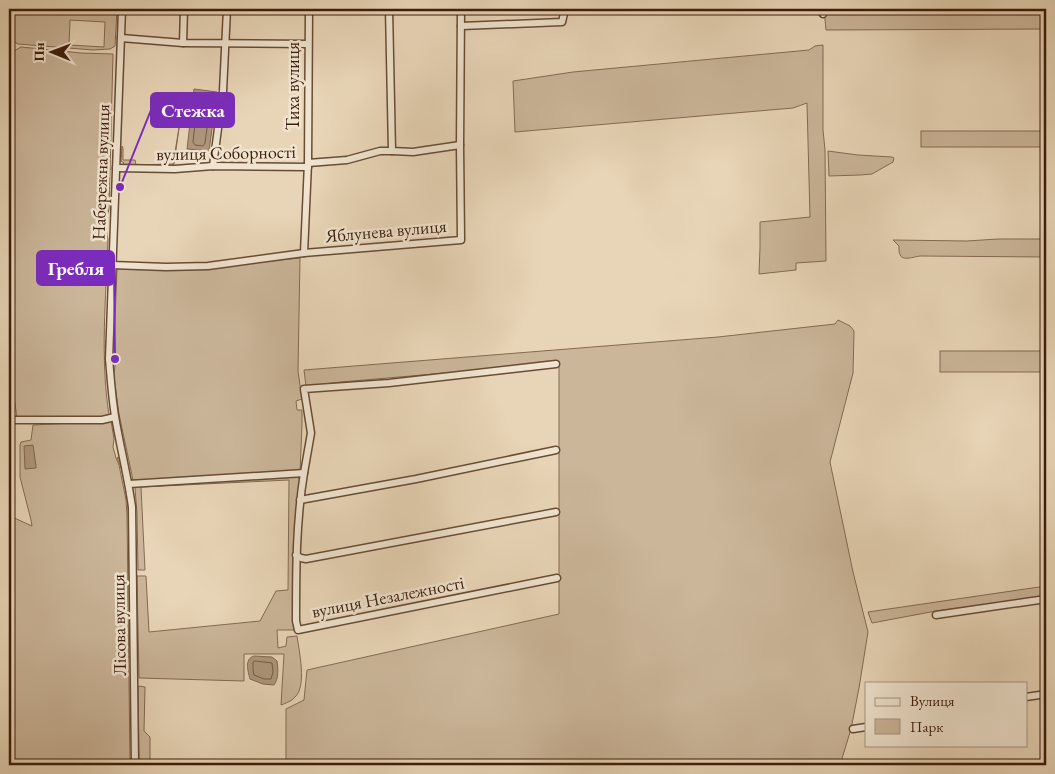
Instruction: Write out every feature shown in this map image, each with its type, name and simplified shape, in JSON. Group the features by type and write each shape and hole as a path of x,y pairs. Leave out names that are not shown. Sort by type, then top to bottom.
{"street":[{"name":"Набережна вулиця","path":"122,9 110,359 115,418 129,484"},
{"path":"183,43 184,9"},
{"path":"213,166 222,91 227,9"},
{"name":"Тиха вулиця","path":"304,254 308,165 309,9"},
{"path":"389,9 392,151"},
{"name":"Яблунева вулиця","path":"112,265 208,266 304,254 461,240 461,9"},
{"path":"461,26 562,22 565,9"},
{"path":"121,38 183,43 308,44"},
{"path":"308,165 347,160 380,151 413,152 460,145"},
{"name":"вулиця Соборності","path":"116,168 175,169 213,166 308,165"},
{"name":"вулиця Незалежності","path":"556,364 389,383 304,389 311,433 300,500 296,555 296,621 298,630 557,578"},
{"path":"9,420 102,420 115,418"},
{"path":"300,500 556,450"},
{"path":"129,484 304,473"},
{"name":"Лісова вулиця","path":"129,484 132,507 135,765"},
{"path":"296,555 306,559 556,512"},
{"path":"936,615 1046,600"},
{"path":"1028,697 1046,694"},
{"path":"853,729 865,727"}],"green space":[{"path":"9,9 117,9 115,46 110,49 93,50 18,44 9,33","holes":["70,20 105,22 104,47 69,45"]},
{"path":"824,9 1046,9 1046,29 826,30"},
{"path":"823,45 826,261 796,263 796,270 759,274 760,222 810,217 807,103 793,108 515,132 513,81 573,72 809,50 815,46"},
{"path":"21,47 113,54 104,327 106,393 109,415 101,417 17,417 14,399 9,391 9,54"},
{"path":"179,128 174,164 171,167 127,166 121,161 122,146 123,160 135,160 136,165 173,164"},
{"path":"921,131 1046,131 1046,147 921,147"},
{"path":"828,151 894,158 893,162 872,174 829,176"},
{"path":"1046,239 1046,257 920,256 905,258 900,255 899,246 893,240 967,241"},
{"path":"300,258 298,371 302,399 296,401 297,410 302,410 300,472 135,482 119,414 114,377 117,270 119,267 208,267"},
{"path":"838,320 850,326 854,331 853,373 830,462 853,572 868,632 851,729 840,765 286,765 286,709 304,700 307,670 559,614 559,361 306,386 304,370 718,337 835,324"},
{"path":"940,351 1046,351 1046,372 940,372"},
{"path":"111,421 114,439 113,447 119,465 127,515 130,765 9,765 9,423 13,423 12,517 32,526 20,477 20,445 21,442 31,440 33,425"},
{"path":"118,457 122,464 129,503 133,765 128,510 125,483"},
{"path":"296,476 300,480 295,630 277,630 278,648 286,646 287,637 297,636 301,677 299,692 291,701 281,705 284,654 244,654 244,681 139,678 137,576 146,576 149,632 260,621 276,591 288,590 289,480 141,487 145,570 138,570 136,486"},
{"path":"1046,586 1046,596 936,611 872,623 868,612"},
{"path":"139,686 145,687 144,731 150,737 150,765 139,765"}],"water":[{"path":"194,89 217,92 209,151 187,149"},
{"path":"33,445 36,468 25,469 24,446"},
{"path":"254,656 272,657 277,661 278,670 274,685 263,684 250,679 248,662"}],"place":[{"name":"Стежка","path":"120,187"},
{"name":"Гребля","path":"115,359"}]}
